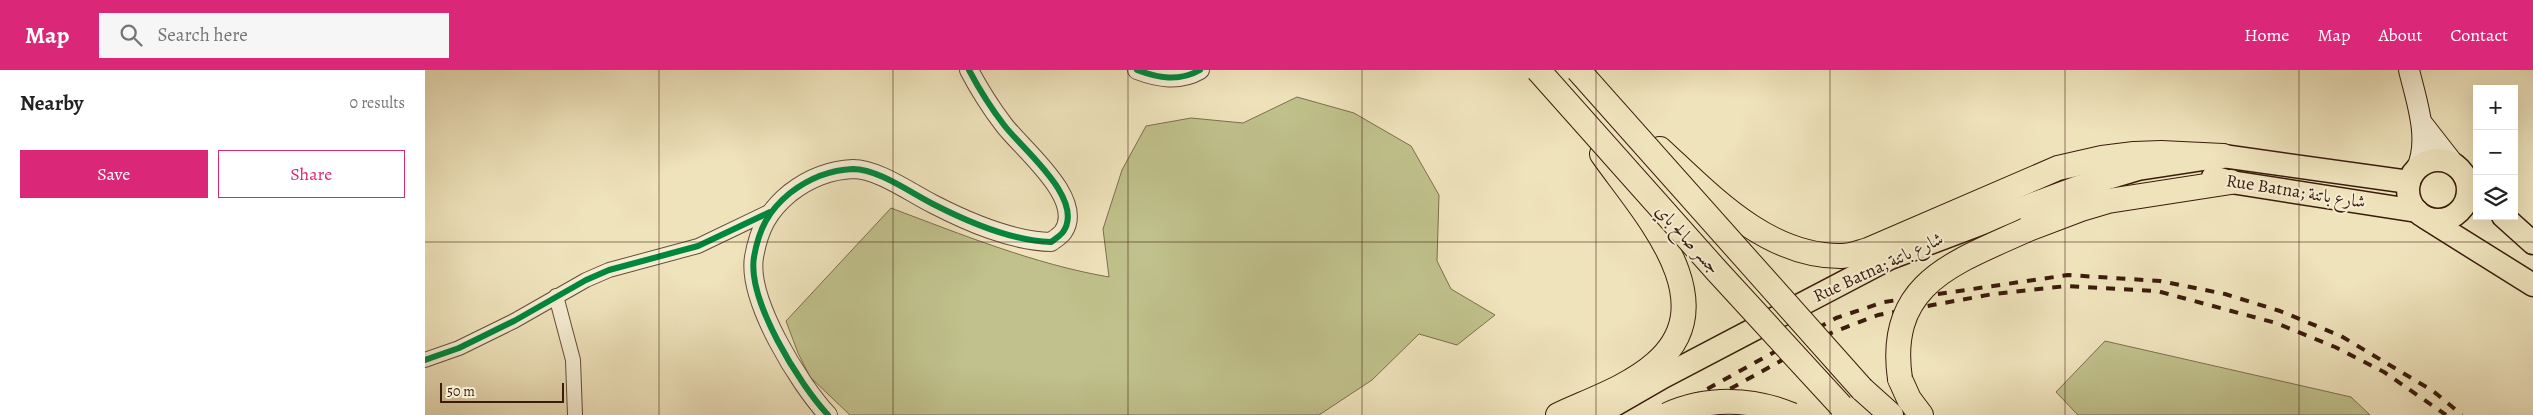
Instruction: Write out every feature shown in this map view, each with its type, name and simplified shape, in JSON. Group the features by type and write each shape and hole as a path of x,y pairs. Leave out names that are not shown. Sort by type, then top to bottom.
{"highway":[{"name":"جسر صالح باي","path":"1538,70 1566,104 1847,410"},
{"path":"1585,79 1731,214 1763,234 1791,248 1814,254 1844,256 1869,250 2058,168 2102,158 2161,152 2223,156"},
{"path":"1585,79 1862,389 1891,415"},
{"path":"1558,415 1620,385 1655,364 1669,350 1676,338 1684,310 1680,275 1668,250 1566,104"},
{"path":"1921,415 1909,399 1900,379 1897,357 1900,331 1911,304 1921,288 1956,262 2026,230 2081,209 2108,201 2231,182"},
{"path":"1667,415 1694,406 1737,402 1760,405 1792,415"}],"main road":[{"path":"2409,70 2422,123 2420,161 2412,176 2409,197 2421,214 2533,285"},
{"path":"2421,214 2445,219 2455,214 2462,207 2467,187 2465,177 2422,123"},
{"name":"Rue Batna; شارع باتنة","path":"1597,415 1671,372 1890,258 2078,187 2138,169 2177,165 2223,156 2412,176"},
{"path":"2412,176 2434,160 2444,160 2465,177"},
{"name":"Rue Batna; شارع باتنة","path":"2177,165 2231,182 2421,214"},
{"path":"2507,220 2533,243"}],"street":[{"path":"425,360 459,348 609,270 699,246 771,211 801,185 825,173 854,169 875,174 935,205 1007,234 1037,242 1051,242 1063,232 1067,221 1064,201 1053,179 1004,126 969,70"},
{"path":"1137,70 1162,78 1178,78 1199,70"},
{"path":"771,211 758,234 753,265 758,296 788,360 813,399 828,415"},
{"path":"556,296 573,360 575,415"}],"green space":[{"path":"1297,97 1354,113 1411,146 1439,195 1437,261 1451,289 1495,315 1457,345 1419,334 1372,380 1319,415 850,415 810,377 798,353 786,321 891,208 1026,257 1109,277 1103,229 1122,170 1146,126 1191,118 1243,123"},
{"path":"2105,341 2351,397 2370,415 2078,415 2056,392"}],"railway":[{"path":"1660,415 1836,318 1884,302 2068,275 2160,281 2225,294 2280,311 2341,336 2433,391 2462,415"},
{"path":"1683,415 1831,333 1878,315 1993,294 2067,286 2157,291 2276,323 2335,347 2384,372 2446,415"}],"cycle path":[{"path":"828,415 803,383 777,340 767,318 754,275 754,257 762,229 770,214 790,193 804,183 828,173 853,169 863,170 894,182 961,217 1005,234 1036,241 1051,242 1063,232 1068,219 1066,205 1059,190 1049,175 1004,125 985,98 969,70"},
{"path":"1137,70 1169,78 1192,74 1200,70"},
{"path":"425,360 459,348 514,321 586,280 609,270 698,246 770,212"}]}
